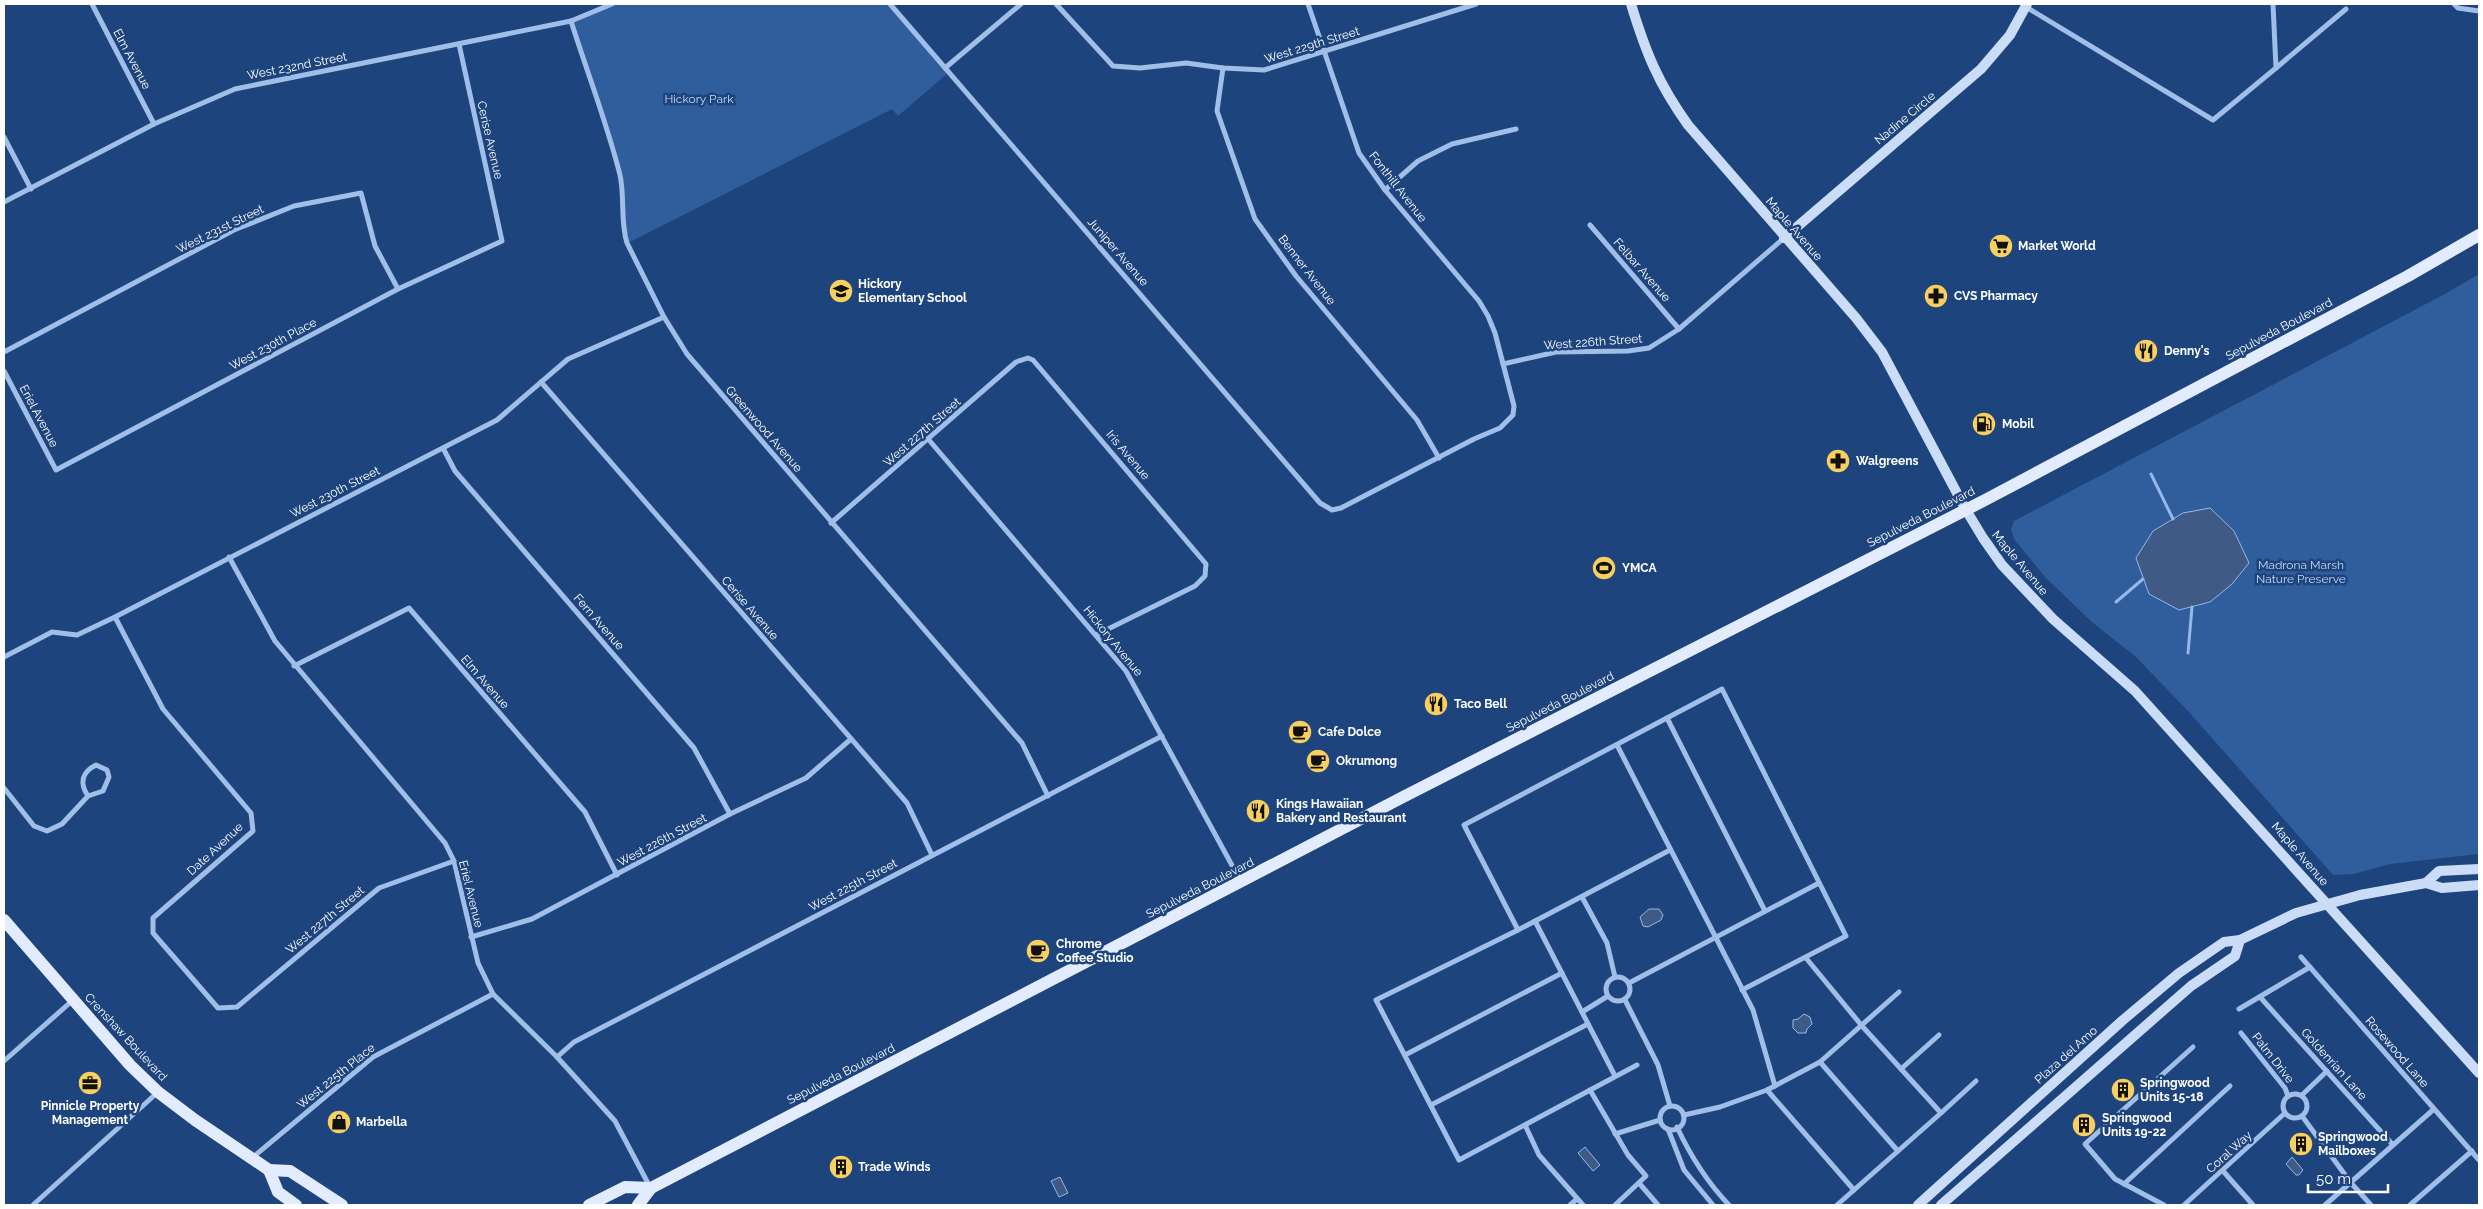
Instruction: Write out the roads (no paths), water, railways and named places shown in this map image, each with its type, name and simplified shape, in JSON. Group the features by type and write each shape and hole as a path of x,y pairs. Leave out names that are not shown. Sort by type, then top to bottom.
{"main road":[{"name":"Sepulveda Boulevard","path":"638,1205 651,1188 1241,882 1966,510 2459,249 2479,235"},
{"name":"Crenshaw Boulevard","path":"4,920 130,1065 158,1092 269,1170 290,1170 342,1205"},
{"path":"269,1170 278,1192 296,1205"},
{"name":"Sepulveda Boulevard","path":"589,1205 625,1187 651,1188"}],"street":[{"name":"Elm Avenue","path":"92,4 154,124"},
{"name":"West 232nd Street","path":"4,202 154,124 236,89 571,21 612,4"},
{"name":"Juniper Avenue","path":"890,4 1320,504 1332,510 1341,508 1439,458"},
{"path":"945,68 1021,4"},
{"name":"West 229th Street","path":"1056,4 1113,66 1140,68 1186,63 1223,68 1264,70 1476,4"},
{"name":"Fonthill Avenue","path":"1308,4 1359,153 1385,190 1479,301 1495,333 1503,364"},
{"name":"Maple Avenue","path":"1631,4 1648,57 1672,103 1688,125 1784,238 1851,312 1882,352 1982,538 2024,590 2053,619 2136,691 2479,1074"},
{"path":"2273,4 2276,68"},
{"path":"2026,5 2212,120 2346,9"},
{"name":"Nadine Circle","path":"1784,238 1981,70 2010,35 2026,5"},
{"path":"2456,6 2479,10"},
{"name":"Greenwood Avenue","path":"571,21 620,174 624,202 624,233 664,317 687,354 1022,743 1048,796"},
{"name":"Cerise Avenue","path":"459,44 502,241"},
{"name":"Benner Avenue","path":"1223,68 1217,111 1255,219 1296,276 1417,420 1439,458"},
{"path":"1385,190 1418,161 1452,144 1516,129"},
{"path":"4,137 30,188"},
{"name":"West 231st Street","path":"4,352 234,230 294,206 361,193 375,246 398,289"},
{"name":"Felbar Avenue","path":"1590,225 1679,329"},
{"name":"West 226th Street","path":"1503,364 1556,352 1628,351 1649,348 1679,329 1784,238"},
{"name":"West 230th Place","path":"56,470 398,289 502,241"},
{"name":"West 230th Street","path":"4,657 52,632 78,635 116,617 497,420 568,359 664,317"},
{"name":"West 227th Street","path":"831,523 929,440 1016,362 1028,358"},
{"name":"Iris Avenue","path":"1028,358 1039,365 1203,558 1207,571 1202,582 1096,635"},
{"path":"1439,458 1474,439 1500,428 1513,416 1514,406 1503,364"},
{"name":"Eriel Avenue","path":"4,371 56,470"},
{"name":"Cerise Avenue","path":"541,382 907,803 932,855"},
{"name":"Hickory Avenue","path":"929,440 1135,683 1241,882"},
{"name":"Fern Avenue","path":"443,448 455,471 694,748 730,814"},
{"name":"Eriel Avenue","path":"229,557 275,641 294,666 445,843 454,861 478,963 493,994 557,1057 615,1121 651,1188"},
{"name":"Elm Avenue","path":"294,666 409,608 585,812 617,875"},
{"name":"Date Avenue","path":"116,617 164,709 251,813 253,831 153,918 154,933 218,1008"},
{"path":"1518,930 1464,825 1722,690 1846,936 1742,990"},
{"path":"1667,718 1765,911"},
{"name":"West 225th Street","path":"557,1057 574,1042 1162,736"},
{"name":"West 226th Street","path":"471,936 532,919 730,814 806,778 851,739"},
{"path":"1617,745 1752,1010 1775,1086"},
{"path":"4,788 34,826 47,831 62,824 88,796 102,791 109,777 107,770 102,766 96,764 89,768 83,776 83,790 88,796"},
{"path":"1637,1065 1459,1160 1376,1000 1518,930 1670,850"},
{"name":"West 227th Street","path":"218,1008 237,1007 379,888 454,861"},
{"name":"Plaza del Amo","path":"2426,883 2439,871 2479,869"},
{"path":"1629,983 1819,883"},
{"name":"Plaza del Amo","path":"1918,1205 2179,972 2224,942 2240,940 2296,913 2399,887 2426,883 2442,888 2479,885"},
{"path":"1582,897 1607,944 1615,977"},
{"path":"1535,921 1615,1076"},
{"path":"1941,1205 2191,986 2235,956 2240,940"},
{"name":"Rosewood Lane","path":"2301,957 2479,1160"},
{"path":"1806,958 1862,1026 1941,1112"},
{"path":"2189,966 2201,979"},
{"path":"2239,1009 2310,967"},
{"path":"2179,972 2191,986"},
{"path":"1405,1055 1562,973"},
{"path":"1615,977 1621,977 1629,983 1630,992 1625,1000 1615,1001 1608,996 1606,987 1615,977"},
{"path":"1684,1116 1767,1090 1820,1062 1900,992"},
{"name":"West 225th Place","path":"252,1158 373,1057 493,994"},
{"path":"1582,1012 1608,996"},
{"name":"Goldenrian Lane","path":"2260,997 2393,1145"},
{"path":"4,1061 73,1000"},
{"path":"1625,1000 1658,1065 1670,1106"},
{"path":"1431,1105 1588,1024"},
{"name":"Palm Drive","path":"2241,1033 2285,1088 2288,1096"},
{"path":"1901,1069 1940,1035"},
{"path":"2164,1205 2115,1179 2085,1144 2193,1047"},
{"path":"1820,1062 1897,1150"},
{"path":"2302,1095 2327,1071"},
{"path":"1837,1205 1976,1081"},
{"path":"2124,1184 2230,1086"},
{"path":"1590,1090 1628,1155 1646,1176 1615,1205"},
{"path":"1767,1090 1854,1190"},
{"path":"33,1205 158,1092"},
{"path":"2302,1095 2305,1098 2307,1108 2302,1116 2293,1118 2285,1113 2283,1104 2288,1096 2302,1095"},
{"path":"1670,1106 1679,1108 1684,1116 1682,1125 1674,1130 1665,1128 1660,1120 1662,1111 1670,1106"},
{"path":"2325,1205 2434,1108"},
{"path":"2024,1109 2035,1121"},
{"name":"Coral Way","path":"2184,1205 2285,1113"},
{"path":"2302,1116 2351,1183 2370,1205"},
{"path":"1615,1134 1660,1120"},
{"path":"1525,1125 1539,1155 1583,1205"},
{"path":"1677,1128 1695,1164 1714,1190 1729,1205"},
{"path":"1668,1129 1684,1170 1713,1205"},
{"path":"2410,1205 2472,1151"},
{"path":"2223,1171 2253,1205"},
{"path":"1639,1183 1658,1205"},
{"path":"1570,1205 1577,1199"}],"waterway":[{"path":"2151,474 2173,519"},
{"path":"2116,602 2143,579"},
{"path":"2188,653 2192,607"}],"place":[{"name":"Market World","path":"2001,246"},
{"name":"Hickory Elementary School","path":"841,291"},
{"name":"CVS Pharmacy","path":"1936,296"},
{"name":"Denny's","path":"2146,351"},
{"name":"Mobil","path":"1984,424"},
{"name":"Walgreens","path":"1838,461"},
{"name":"YMCA","path":"1604,568"},
{"name":"Taco Bell","path":"1436,704"},
{"name":"Cafe Dolce","path":"1300,732"},
{"name":"Okrumong","path":"1318,761"},
{"name":"Kings Hawaiian Bakery and Restaurant","path":"1258,811"},
{"name":"Chrome Coffee Studio","path":"1038,951"},
{"name":"Pinnicle Property Management","path":"90,1083"},
{"name":"Springwood Units 15-18","path":"2123,1090"},
{"name":"Marbella","path":"339,1122"},
{"name":"Springwood Units 19-22","path":"2084,1125"},
{"name":"Springwood Mailboxes","path":"2301,1144"},
{"name":"Trade Winds","path":"841,1167"}],"park label":[{"name":"Hickory Park","path":"699,99"},
{"name":"Madrona Marsh Nature Preserve","path":"2301,572"}]}
